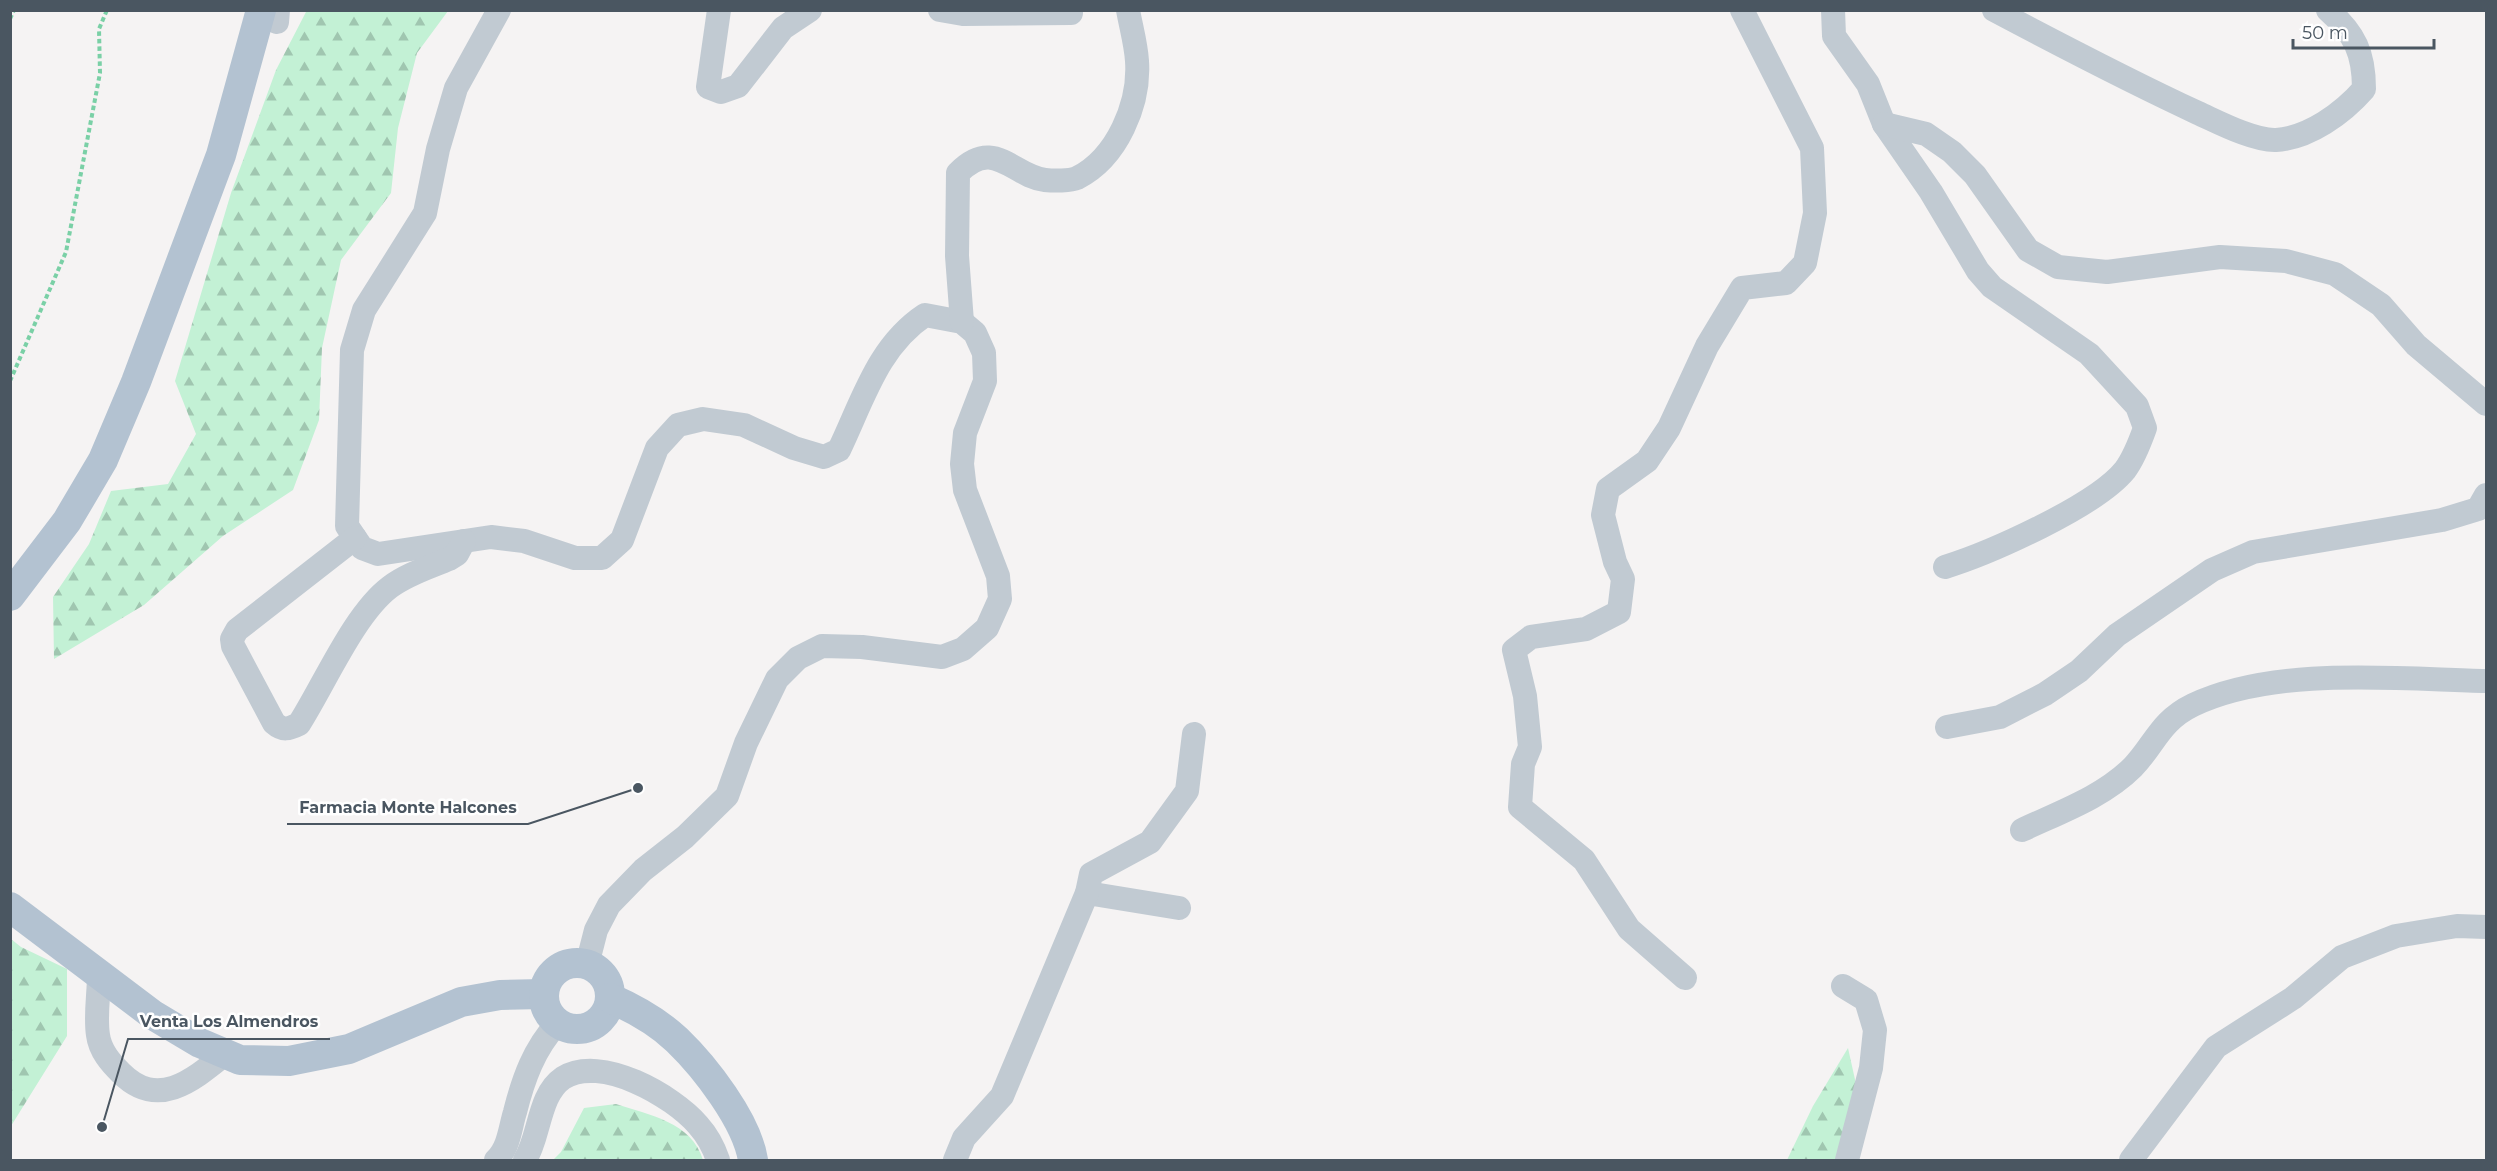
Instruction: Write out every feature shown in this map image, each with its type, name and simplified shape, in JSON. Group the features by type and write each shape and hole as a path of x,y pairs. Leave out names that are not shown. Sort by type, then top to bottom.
{"main road":[{"path":"10,596 67,521 103,460 136,382 274,13"},
{"path":"10,907 153,1016 240,1060 289,1061 349,1049 461,1002 500,995 543,994"},
{"path":"567,964 587,964 603,976 609,998 607,1009 591,1025 580,1029 558,1023 545,1005 543,994 546,984 558,968 567,964"},
{"path":"609,998 634,1009 676,1040 723,1095 751,1148 753,1161"}],"street":[{"path":"499,10 456,88 438,149 425,213 364,310 352,350 351,454 346,495 347,526 362,548 378,554 490,537 524,541 575,558 602,558 622,540 657,448 678,425 703,419 744,425 794,448 824,457 839,450 874,371 904,329 925,315 962,322 975,333 984,353 985,381 965,433 962,464 965,490 998,576 1000,598 987,628 963,650 942,657 862,647 822,646 798,658 777,679 746,743 727,796 685,837 643,870 609,905 596,930 587,964"},
{"path":"719,10 708,87 722,92 738,86 783,28 810,10"},
{"path":"940,10 963,14 1071,13"},
{"path":"962,322 957,256 958,172 970,161 983,157 1007,162 1043,180 1075,179 1100,163 1126,126 1134,94 1138,61 1128,10"},
{"path":"1685,978 1629,929 1584,860 1520,807 1523,764 1530,747 1525,696 1514,650 1531,637 1586,629 1619,612 1623,579 1615,562 1604,515 1608,489 1647,461 1653,453 1669,428 1707,346 1742,288 1786,283 1805,263 1815,213 1812,148 1742,10"},
{"path":"1833,10 1834,36 1868,84 1884,124 1931,192 1978,271 1992,287 2089,354 2138,406 2145,428 2125,470 2099,494 1972,559 1945,567"},
{"path":"1994,10 2147,90 2234,129 2274,140 2299,136 2346,108 2364,88 2364,65 2360,50 2345,26 2328,10"},
{"path":"1884,124 1926,134 1952,152 1975,175 2028,250 2058,267 2108,272 2220,257 2286,261 2335,274 2381,305 2416,345 2487,404"},
{"path":"1947,727 2000,717 2045,694 2079,671 2116,635 2212,570 2243,556 2253,552 2442,520 2478,509 2487,495"},
{"path":"355,538 237,630 232,639 274,723 279,728 289,729 299,724 344,647 378,597 392,585 457,554 464,541"},
{"path":"2022,830 2097,794 2133,766 2160,729 2192,706 2261,684 2313,678 2487,681"},
{"path":"955,1161 964,1138 1002,1096 1087,893 1091,874 1150,842 1187,791 1194,734"},
{"path":"1087,893 1179,908"},
{"path":"2131,1161 2216,1047 2293,998 2342,957 2396,936 2457,926 2487,927"},
{"path":"99,975 98,1033 101,1046 111,1063 132,1084 149,1091 169,1089 194,1077 225,1054"},
{"path":"1844,986 1866,1000 1875,1030 1871,1068 1847,1161"},
{"path":"496,1161 507,1142 517,1102 534,1057 546,1035 558,1023"},
{"path":"525,1161 551,1091 563,1078 583,1072 612,1073 642,1084 671,1100 699,1125 718,1161"}],"path":[{"path":"10,19 14,10"},
{"path":"10,381 66,252 99,73 99,29 107,10"}],"green space":[{"path":"307,10 448,11 417,53 398,128 391,193 341,260 322,348 319,420 293,490 223,536 144,605 54,659 53,597 89,544 111,491 168,484 196,434 175,381 231,193 276,70"},
{"path":"11,939 21,947 67,969 67,1036 11,1126"},
{"path":"1848,1048 1856,1084 1837,1160 1787,1160 1813,1106"},
{"path":"616,1104 679,1128 697,1147 703,1160 553,1160 561,1152 584,1108"}],"place":[{"name":"Farmacia Monte Halcones","path":"638,788"},
{"name":"Venta Los Almendros","path":"102,1127"}]}
